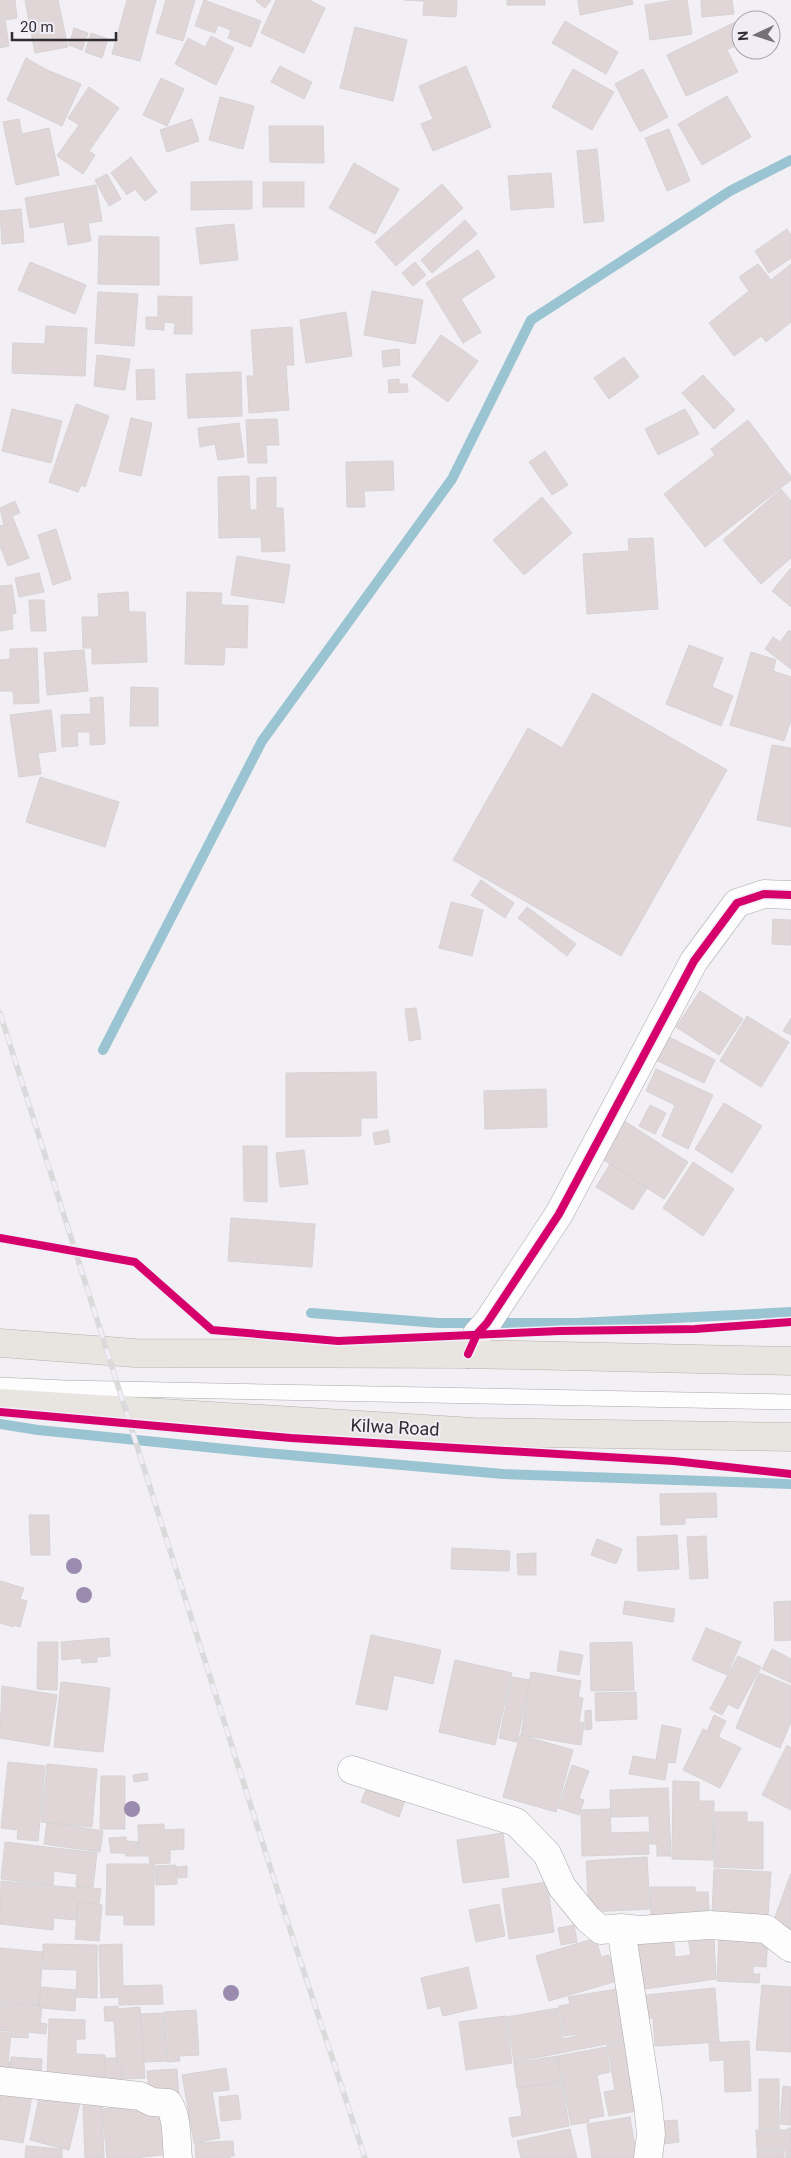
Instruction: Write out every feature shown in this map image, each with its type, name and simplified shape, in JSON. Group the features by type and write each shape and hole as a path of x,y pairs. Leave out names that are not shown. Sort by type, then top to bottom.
{"highway":[{"path":"0,1343 135,1353 468,1354 791,1361"},
{"name":"Kilwa Road","path":"0,1403 474,1432 791,1437"}],"street":[{"path":"468,1354 477,1334 487,1323 559,1214 694,960 736,903 764,894 791,896"},
{"path":"352,1770 516,1822 547,1854 562,1887 588,1919 600,1930 621,1928 640,1930 710,1924 766,1929 791,1948"},
{"path":"621,1928 649,2114 651,2134 648,2158"},
{"path":"0,2081 140,2096 152,2102 168,2103 173,2109 175,2120 178,2158"}],"lane":[{"path":"0,1385 75,1389 791,1402"}],"building":[{"path":"0,0 15,0 17,18 5,20 9,46 0,48"},
{"path":"25,0 58,0 68,47 35,53"},
{"path":"127,0 156,0 140,61 112,54"},
{"path":"166,0 195,0 183,41 156,33"},
{"path":"204,0 261,21 251,47 228,38 231,30 218,25 215,33 195,26"},
{"path":"257,0 271,0 265,8"},
{"path":"276,0 309,0 325,8 304,53 261,33"},
{"path":"404,0 457,0 456,17 423,15 424,1"},
{"path":"507,0 545,0 545,5 507,5"},
{"path":"578,0 632,0 633,4 580,15"},
{"path":"687,0 692,34 650,40 645,5"},
{"path":"701,0 732,0 733,10 731,10 731,14 702,17"},
{"path":"565,21 618,52 606,74 552,43"},
{"path":"731,24 731,48 727,50 738,72 686,96 667,55"},
{"path":"355,27 407,40 393,101 340,88"},
{"path":"74,28 88,33 82,50 69,45"},
{"path":"91,33 108,39 102,58 85,52"},
{"path":"211,36 234,48 216,85 175,64 188,38 205,47"},
{"path":"26,58 47,70 81,84 62,126 7,100"},
{"path":"280,66 312,82 304,99 271,82"},
{"path":"466,66 491,127 433,151 421,124 433,119 419,86"},
{"path":"573,69 614,92 592,130 552,107"},
{"path":"643,69 668,117 640,132 615,84"},
{"path":"161,78 184,89 167,126 143,115"},
{"path":"89,87 119,108 89,151 95,155 83,174 57,156 79,125 68,118"},
{"path":"727,96 751,137 702,165 678,124"},
{"path":"220,97 254,106 243,149 209,140"},
{"path":"19,119 22,134 49,128 59,175 16,185 3,122"},
{"path":"192,119 199,141 167,152 160,130"},
{"path":"269,126 323,126 324,163 270,162"},
{"path":"669,129 690,181 667,191 645,138"},
{"path":"597,149 604,221 584,223 577,151"},
{"path":"131,157 157,192 145,201 135,189 127,195 111,173"},
{"path":"354,163 399,189 375,234 329,208"},
{"path":"551,173 554,207 511,210 508,176"},
{"path":"107,174 121,199 109,206 95,180"},
{"path":"252,181 252,209 191,210 191,182"},
{"path":"263,182 304,182 304,207 263,207"},
{"path":"442,184 463,208 396,266 375,242"},
{"path":"96,185 102,221 88,223 91,241 68,245 64,222 30,228 25,198"},
{"path":"21,209 24,242 2,244 0,211"},
{"path":"465,220 477,234 432,273 421,260"},
{"path":"234,224 238,260 200,264 196,228"},
{"path":"787,229 791,235 791,258 769,273 755,251"},
{"path":"99,236 159,237 159,285 98,284"},
{"path":"478,250 495,277 461,299 481,332 463,343 426,283"},
{"path":"30,262 86,285 75,314 18,290"},
{"path":"415,262 426,275 413,286 402,273"},
{"path":"758,264 771,280 791,264 791,322 766,342 761,336 734,356 709,323 749,291 739,277"},
{"path":"372,291 423,300 415,344 364,335"},
{"path":"98,292 138,294 134,346 95,343"},
{"path":"158,296 192,297 192,334 174,334 175,323 164,322 164,330 146,329 146,317 158,317"},
{"path":"346,312 352,356 306,363 300,320"},
{"path":"46,326 87,328 85,376 12,373 13,343 45,344"},
{"path":"292,327 294,365 286,365 289,410 249,413 247,376 254,376 251,330"},
{"path":"441,335 478,361 448,402 412,376"},
{"path":"399,349 400,365 383,367 382,351"},
{"path":"97,355 130,359 125,390 94,386"},
{"path":"624,357 639,377 609,399 594,378"},
{"path":"154,369 155,399 137,400 136,370"},
{"path":"241,372 242,416 188,418 186,374"},
{"path":"703,375 735,410 714,429 682,393"},
{"path":"399,379 399,384 407,384 408,392 389,393 388,380"},
{"path":"76,404 109,416 85,487 81,485 78,492 49,482"},
{"path":"12,409 62,421 51,463 2,451"},
{"path":"685,409 699,434 658,455 645,429"},
{"path":"131,418 152,423 141,476 119,471"},
{"path":"277,419 279,445 266,445 267,463 248,463 246,420"},
{"path":"748,420 791,477 791,480 705,547 664,494 715,455 711,449"},
{"path":"239,423 244,457 218,460 215,444 200,447 198,428"},
{"path":"545,451 568,485 552,495 529,462"},
{"path":"393,461 394,490 364,491 365,507 347,507 346,462"},
{"path":"249,476 250,510 257,510 257,478 276,477 276,508 283,508 285,551 262,552 261,537 219,538 218,477"},
{"path":"781,489 791,501 791,558 761,584 723,540"},
{"path":"542,497 572,533 524,575 493,540"},
{"path":"15,501 20,513 12,516 29,558 8,566 0,546 0,526 4,525 0,508"},
{"path":"56,529 71,579 53,585 38,535"},
{"path":"653,538 658,609 587,614 583,554 629,551 628,539"},
{"path":"237,556 290,565 284,603 231,595"},
{"path":"791,568 791,607 772,591"},
{"path":"39,573 44,592 19,597 15,578"},
{"path":"12,585 16,613 12,614 13,629 0,631 0,586"},
{"path":"128,592 129,612 145,612 147,662 92,664 92,648 83,648 82,617 99,617 98,594"},
{"path":"187,592 222,593 221,605 248,606 247,648 225,647 224,665 185,664"},
{"path":"29,600 44,600 46,631 31,631"},
{"path":"789,630 791,632 791,669 765,649 773,637 780,642"},
{"path":"689,645 723,658 712,687 733,696 721,726 666,704"},
{"path":"37,648 39,703 14,704 13,691 0,691 0,660 10,659 10,649"},
{"path":"84,650 88,691 47,695 44,653"},
{"path":"751,652 776,660 773,671 791,677 791,720 784,741 730,725"},
{"path":"131,687 158,688 158,726 130,726"},
{"path":"593,693 727,770 621,956 453,860 528,728 562,748"},
{"path":"103,697 105,744 90,745 90,732 77,732 78,746 62,747 61,715 91,714 90,698"},
{"path":"51,710 56,751 38,753 41,774 19,777 10,715"},
{"path":"772,745 791,748 791,827 757,820"},
{"path":"40,777 119,802 105,847 26,822"},
{"path":"481,880 514,903 505,918 471,895"},
{"path":"451,902 483,910 472,956 439,948"},
{"path":"527,907 576,944 567,956 518,918"},
{"path":"773,919 791,920 791,945 772,944"},
{"path":"700,991 743,1019 719,1055 676,1027"},
{"path":"416,1008 421,1039 409,1041 405,1009"},
{"path":"747,1016 789,1042 761,1087 720,1061"},
{"path":"791,1018 791,1035 783,1031"},
{"path":"665,1035 715,1060 704,1083 654,1059"},
{"path":"656,1069 713,1095 688,1149 662,1136 675,1105 646,1091"},
{"path":"376,1072 377,1118 361,1118 361,1136 286,1137 286,1073"},
{"path":"546,1089 547,1127 485,1129 484,1091"},
{"path":"724,1103 762,1126 732,1173 695,1149"},
{"path":"650,1105 666,1113 655,1134 639,1126"},
{"path":"623,1120 688,1162 664,1199 599,1157"},
{"path":"388,1130 390,1142 375,1145 373,1133"},
{"path":"243,1146 267,1146 267,1202 244,1201"},
{"path":"304,1150 308,1184 280,1187 276,1153"},
{"path":"693,1162 734,1189 703,1236 663,1208"},
{"path":"610,1164 647,1188 633,1210 596,1187"},
{"path":"231,1218 315,1224 312,1267 228,1261"},
{"path":"716,1493 717,1517 685,1518 685,1524 661,1525 660,1494"},
{"path":"29,1515 49,1515 50,1555 31,1555"},
{"path":"677,1535 679,1569 638,1571 637,1537"},
{"path":"706,1536 708,1578 690,1579 687,1537"},
{"path":"597,1539 622,1549 616,1564 591,1555"},
{"path":"452,1548 510,1551 509,1571 451,1569"},
{"path":"536,1553 536,1575 518,1575 517,1554"},
{"path":"0,1581 24,1588 20,1599 27,1601 20,1627 0,1623"},
{"path":"625,1601 675,1609 673,1622 623,1614"},
{"path":"791,1601 791,1640 775,1641 774,1602"},
{"path":"706,1628 741,1642 727,1675 692,1660"},
{"path":"371,1635 441,1650 433,1684 394,1675 387,1710 356,1704"},
{"path":"109,1638 110,1656 97,1657 97,1662 82,1663 81,1658 62,1660 61,1642"},
{"path":"38,1642 58,1642 57,1690 37,1689"},
{"path":"632,1642 634,1690 591,1691 590,1643"},
{"path":"772,1649 791,1659 791,1683 762,1669"},
{"path":"560,1651 583,1655 579,1675 557,1671"},
{"path":"738,1656 761,1667 738,1709 728,1704 722,1715 710,1709"},
{"path":"455,1660 512,1673 495,1745 439,1732"},
{"path":"531,1672 581,1681 578,1697 583,1698 579,1722 584,1723 581,1745 521,1735"},
{"path":"759,1673 791,1686 791,1722 780,1748 736,1728"},
{"path":"512,1677 530,1680 517,1742 499,1738"},
{"path":"61,1682 110,1688 103,1752 54,1747"},
{"path":"2,1686 57,1695 49,1746 0,1738"},
{"path":"636,1692 637,1719 596,1721 595,1693"},
{"path":"591,1710 592,1729 585,1730 585,1711"},
{"path":"714,1715 726,1721 718,1737 741,1748 720,1788 683,1770 703,1729 707,1731"},
{"path":"662,1725 681,1729 675,1763 668,1762 665,1780 629,1774 633,1756 656,1760"},
{"path":"520,1735 573,1750 556,1812 503,1797"},
{"path":"787,1745 791,1748 791,1810 762,1795"},
{"path":"8,1762 45,1766 38,1841 17,1839 18,1830 1,1828"},
{"path":"47,1764 97,1769 92,1827 41,1822"},
{"path":"572,1765 589,1771 579,1798 584,1800 579,1815 558,1808"},
{"path":"147,1773 148,1780 134,1782 133,1775"},
{"path":"101,1776 125,1776 125,1829 100,1829"},
{"path":"673,1781 699,1782 699,1801 714,1801 713,1860 672,1859"},
{"path":"368,1785 405,1801 399,1817 361,1802"},
{"path":"668,1788 671,1856 657,1856 657,1844 650,1844 649,1816 611,1817 610,1790"},
{"path":"610,1809 611,1833 648,1832 649,1854 582,1856 581,1810"},
{"path":"715,1812 747,1812 747,1822 763,1822 763,1869 714,1867"},
{"path":"47,1822 103,1831 100,1852 44,1844"},
{"path":"164,1824 164,1830 184,1829 184,1849 170,1850 170,1863 150,1864 149,1856 139,1856 138,1825"},
{"path":"503,1833 509,1877 463,1883 457,1840"},
{"path":"126,1837 126,1841 138,1842 138,1856 126,1856 125,1853 111,1853 109,1838"},
{"path":"5,1842 97,1853 93,1887 76,1886 77,1874 54,1871 53,1885 1,1879"},
{"path":"647,1857 650,1909 589,1912 586,1861"},
{"path":"107,1864 154,1864 154,1925 124,1925 124,1915 106,1915"},
{"path":"176,1865 177,1884 156,1885 155,1866"},
{"path":"187,1866 187,1877 178,1878 177,1867"},
{"path":"714,1869 771,1872 768,1916 712,1913"},
{"path":"791,1873 791,1935 771,1928"},
{"path":"1,1881 101,1889 99,1904 78,1902 76,1920 54,1918 53,1930 0,1924"},
{"path":"547,1882 554,1932 509,1939 502,1889"},
{"path":"650,1887 695,1887 695,1892 708,1892 709,1910 696,1911 696,1914 651,1915"},
{"path":"78,1902 102,1905 99,1941 75,1939"},
{"path":"499,1904 505,1936 476,1942 469,1910"},
{"path":"574,1925 577,1942 561,1945 558,1928"},
{"path":"709,1928 711,1940 714,1939 716,1979 637,1990 630,1940 673,1935 675,1957 691,1955 687,1931"},
{"path":"719,1936 768,1938 766,1967 753,1966 753,1974 760,1974 759,1983 717,1981"},
{"path":"596,1938 601,1957 609,1955 617,1981 549,2001 536,1956"},
{"path":"43,1944 97,1945 97,1998 76,1997 77,1970 43,1969"},
{"path":"122,1944 123,1986 162,1985 163,2004 119,2005 119,1997 101,1998 99,1945"},
{"path":"0,1948 43,1952 39,2005 0,2002"},
{"path":"468,1967 477,2008 443,2016 440,2006 428,2009 421,1978"},
{"path":"762,1985 791,1987 791,2052 756,2050"},
{"path":"41,1987 76,1990 75,2011 39,2006"},
{"path":"623,1988 632,2039 514,2062 507,2017 558,2008 563,2039 576,2036 576,2034 564,2036 559,2006 570,2004 568,1997"},
{"path":"715,1988 719,2042 655,2046 653,2018 638,2019 636,1996"},
{"path":"0,2003 42,2006 40,2023 47,2024 46,2034 28,2032 28,2038 11,2037 12,2031 0,2031"},
{"path":"118,2006 118,2009 140,2007 145,2078 123,2079 122,2066 117,2066 114,2021 105,2021 104,2007"},
{"path":"196,2010 199,2055 179,2056 180,2061 167,2062 164,2012"},
{"path":"163,2013 166,2061 144,2062 141,2014"},
{"path":"506,2016 512,2063 466,2070 459,2022"},
{"path":"49,2019 85,2020 85,2039 76,2039 76,2054 105,2055 104,2080 47,2079"},
{"path":"0,2032 11,2033 9,2073 0,2075"},
{"path":"635,2040 647,2109 609,2116 604,2092 615,2090 607,2045"},
{"path":"749,2041 751,2091 725,2092 724,2060 710,2061 709,2043"},
{"path":"606,2047 610,2072 597,2075 604,2116 588,2119 589,2122 571,2125 558,2056"},
{"path":"558,2056 561,2081 517,2088 514,2063"},
{"path":"11,2057 42,2059 41,2075 10,2073"},
{"path":"105,2058 117,2058 116,2067 122,2067 121,2086 104,2085"},
{"path":"226,2068 229,2090 212,2092 220,2138 194,2143 182,2075"},
{"path":"177,2069 179,2098 150,2101 147,2071"},
{"path":"759,2079 779,2079 779,2129 759,2129"},
{"path":"562,2082 569,2126 512,2137 509,2118 522,2116 518,2088"},
{"path":"783,2086 791,2087 791,2125 780,2124"},
{"path":"0,2091 32,2096 23,2143 0,2139"},
{"path":"40,2094 80,2103 69,2150 30,2140"},
{"path":"238,2095 241,2119 221,2121 219,2097"},
{"path":"166,2103 171,2154 134,2158 107,2158 102,2109"},
{"path":"102,2105 104,2158 85,2158 83,2106"},
{"path":"630,2117 637,2158 592,2158 587,2124"},
{"path":"677,2120 679,2142 663,2144 661,2121"},
{"path":"788,2128 791,2128 791,2158 786,2158 786,2150 757,2150 756,2130 788,2130"},
{"path":"570,2129 577,2158 521,2158 517,2141"},
{"path":"233,2141 234,2156 230,2156 230,2158 196,2158 195,2143"},
{"path":"26,2146 62,2149 62,2158 25,2158"},
{"path":"757,2151 784,2151 784,2158 757,2158"}],"waterway":[{"path":"103,1050 262,741 452,479 531,320 730,191 791,160"},
{"path":"311,1313 438,1323 578,1323 791,1312"},
{"path":"0,1424 38,1430 255,1452 503,1474 791,1484"}],"railway":[{"path":"0,1013 286,1917 365,2158"}],"cycle path":[{"path":"468,1354 477,1334 487,1323 559,1214 694,961 737,903 764,894 791,895"},
{"path":"0,1238 135,1262 212,1330 338,1341 560,1331 695,1329 791,1322"},
{"path":"0,1412 291,1438 674,1461 791,1474"}]}
